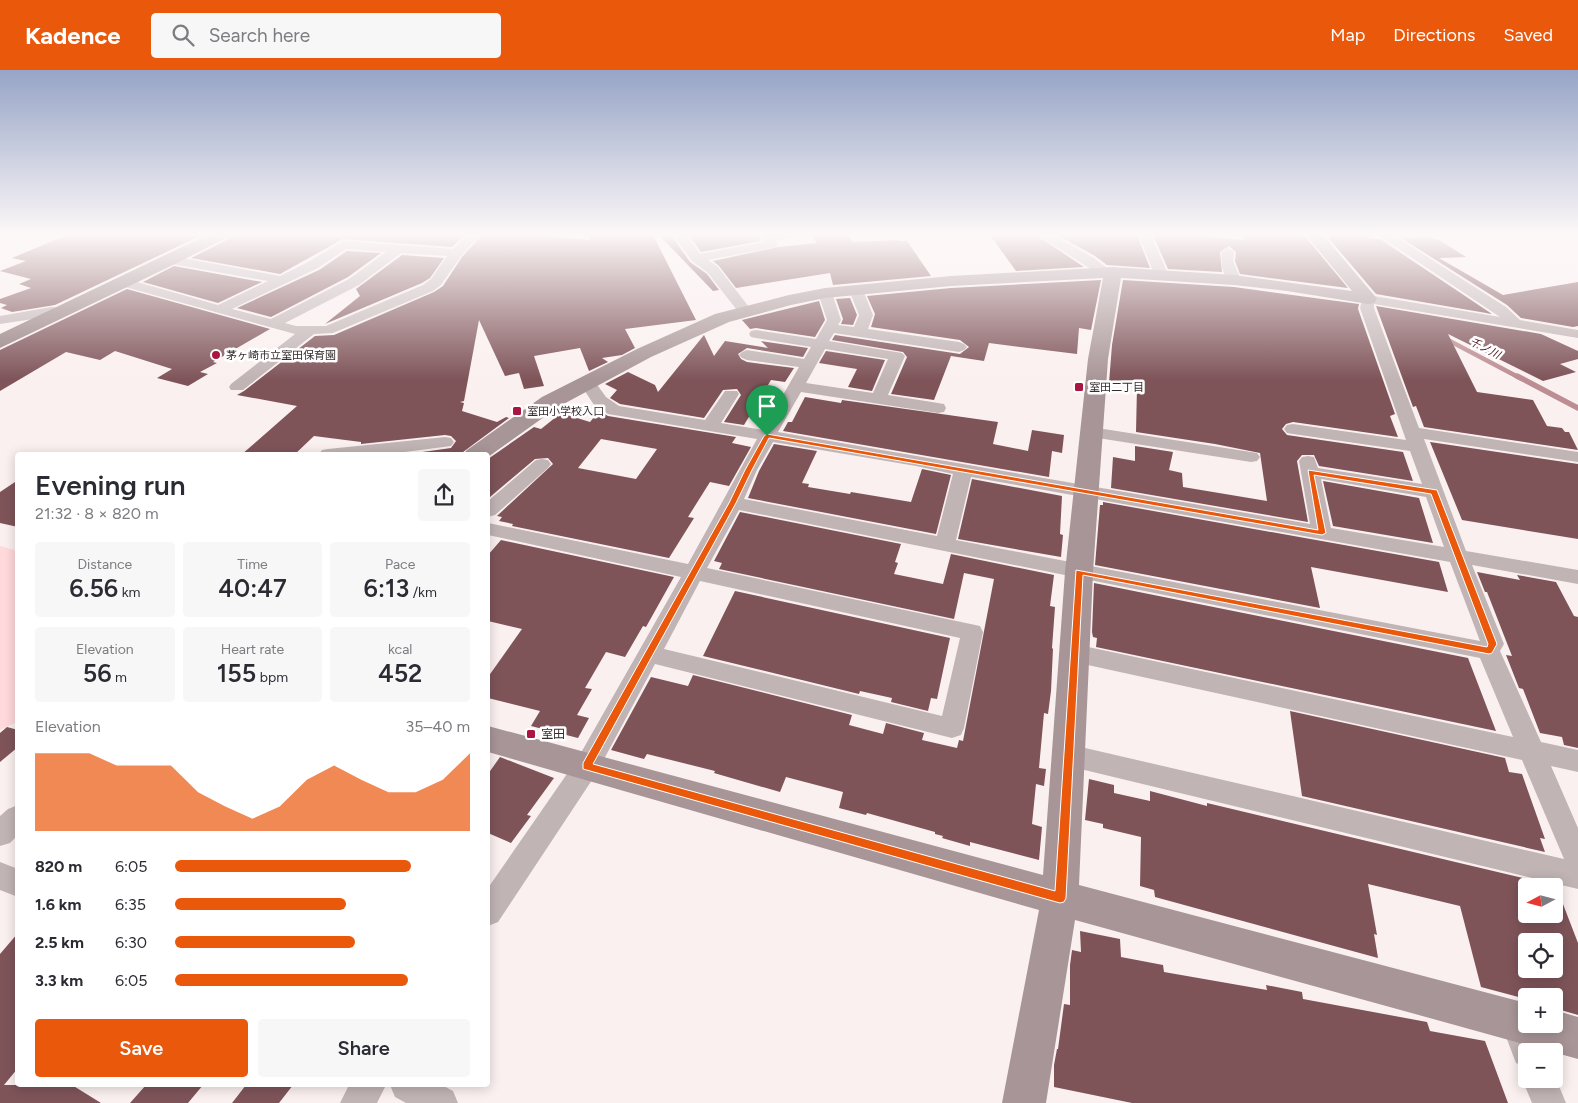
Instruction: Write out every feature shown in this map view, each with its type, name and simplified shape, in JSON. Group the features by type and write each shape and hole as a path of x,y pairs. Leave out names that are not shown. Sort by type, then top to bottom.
{"main road":[{"path":"0,342 60,311 120,283"}],"street":[{"path":"127,283 296,330 328,330 428,288 434,283"},
{"path":"219,310 275,283"},
{"path":"272,324 352,283"},
{"path":"723,283 745,311"},
{"path":"480,452 525,419 587,382 698,328 745,311 825,293 939,283"},
{"path":"1026,1102 1060,898 1079,572 1098,359 1108,283"},
{"path":"1262,283 1578,334"},
{"path":"1355,283 1368,299 1367,308 1458,557 1493,644 1489,651"},
{"path":"1459,283 1501,310 1515,323"},
{"path":"856,290 866,315 859,333"},
{"path":"490,909 587,766 733,503 748,470 834,320 825,293"},
{"path":"0,320 60,311"},
{"path":"829,328 959,348"},
{"path":"237,387 310,330"},
{"path":"756,334 897,356 878,399"},
{"path":"747,355 808,364"},
{"path":"587,382 600,400 614,410 920,461 1578,577"},
{"path":"796,386 938,408"},
{"path":"710,426 731,394"},
{"path":"1293,428 1578,457"},
{"path":"1091,432 1251,457"},
{"path":"366,452 445,442 437,452"},
{"path":"490,509 542,464"},
{"path":"1322,533 1309,466 1434,492"},
{"path":"945,545 963,470"},
{"path":"733,503 1489,651"},
{"path":"490,529 972,632 952,728 649,654"},
{"path":"1489,651 1578,860"},
{"path":"1074,653 1578,761"},
{"path":"490,740 1060,898 1522,1036 1578,1038"},
{"path":"1068,755 1578,876"},
{"path":"0,834 15,820"},
{"path":"0,875 15,882"},
{"path":"357,1103 368,1087"},
{"path":"412,1087 441,1103"},
{"path":"1543,1088 1549,1103"}],"shaded area":[{"path":"0,546 15,550 15,723 0,730"}],"building":[{"path":"101,283 55,305 12,312 1,308 7,305 0,303 0,299 31,288 19,284"},
{"path":"147,283 259,283 218,303"},
{"path":"291,283 336,283 271,317 237,308"},
{"path":"364,283 422,283 325,324 360,296 356,289"},
{"path":"445,283 677,283 696,320 625,329 635,348 622,355 602,358 608,362 589,371 580,348 534,356 544,386 524,389 519,373 505,376 479,320 464,401 460,402 464,403 462,411 497,422 506,417 509,418 463,452 422,452 451,448 456,441 451,436 445,435 361,444 361,442 314,436 297,452 244,452 297,406 237,395 315,336 334,335 434,292"},
{"path":"705,283 714,283 719,290 713,291"},
{"path":"732,283 766,283 736,288"},
{"path":"833,283 853,283 833,285"},
{"path":"1041,283 1100,283 1091,330 1079,328 1077,354 989,343 984,361 951,356 934,400 891,394 907,357 903,352 832,340 835,335 960,354 969,347 960,340 871,327 875,314 867,296 951,288"},
{"path":"1122,283 1174,283 1234,287 1359,304 1358,309 1395,414 1390,416 1398,437 1293,422 1286,424 1282,429 1287,435 1403,452 1413,481 1319,466 1314,455 1302,455 1297,461 1308,522 1111,488 1113,457 1135,461 1135,446 1173,452 1169,470 1182,473 1183,487 1267,501 1260,453 1136,432 1137,387 1109,383 1112,345"},
{"path":"1311,283 1344,283 1348,288"},
{"path":"1367,283 1446,283 1492,314 1376,294"},
{"path":"1473,283 1483,283 1503,295 1578,283 1578,326 1573,327 1521,318 1507,305"},
{"path":"127,289 270,329 213,362 217,363 200,372 208,374 188,386 157,378 172,369 115,351 100,360 66,352 0,391 0,350"},
{"path":"850,298 857,315 853,325 841,324 843,319 836,299"},
{"path":"819,301 825,320 815,337 756,328 750,329 742,320"},
{"path":"1376,306 1541,334 1578,351 1578,359 1560,364 1576,372 1543,381 1448,334 1477,392 1533,400 1547,426 1562,428 1565,432 1569,432 1578,450 1424,427 1416,406 1413,407"},
{"path":"704,335 714,356 725,341 768,348 761,341 808,348 803,357 747,348 738,354 741,359 747,362 794,368 785,382 771,380 744,425 724,422 741,395 737,389 723,390 704,418 620,404 610,398 617,390 605,384 628,372 655,385 658,392"},
{"path":"826,351 885,360 872,391 848,387 857,369 819,363"},
{"path":"805,397 841,403 842,400 998,422 993,444 1028,451 1032,430 1064,435 1062,453 1052,451 1049,477 783,431 788,422 792,422"},
{"path":"599,411 608,416 736,437 732,443 751,447 729,486 710,482 688,517 694,518 669,558 512,526 513,524 499,521 502,517 497,516 553,464 548,458 535,459 490,497 490,458 534,427 541,429 561,413 590,422","holes":["601,439 657,449 636,479 578,468"]},
{"path":"1430,442 1578,464 1578,539 1462,520"},
{"path":"774,444 817,451 802,483 809,484 808,487 911,502 922,469 951,475 936,534 748,498 759,471"},
{"path":"972,479 1062,496 1060,534 1063,535 1061,557 958,539"},
{"path":"1323,481 1419,498 1433,543 1333,526"},
{"path":"15,482 15,526 0,523 0,492"},
{"path":"1103,502 1439,562 1448,592 1311,567 1320,608 1095,565 1100,505 1103,505"},
{"path":"740,512 901,544 895,562 898,563 894,574 943,584 951,554 1054,575 1050,606 1055,607 1051,691 1048,714 1044,713 1039,768 1046,769 1044,786 1036,784 1032,824 1042,827 1039,860 970,842 970,846 942,838 943,836 935,834 935,832 867,813 866,815 839,808 843,792 786,777 780,792 714,773 715,771 647,754 644,759 611,750 651,677 688,686 693,675 852,715 849,725 883,734 886,723 924,733 922,740 957,748 959,740 963,741 994,579 964,573 954,619 719,569 722,563 714,561"},
{"path":"501,540 674,577 646,627 643,626 625,657 606,652 585,688 592,689 577,715 589,718 578,738 531,726 540,711 490,698 490,674 522,629 490,621 490,553"},
{"path":"1477,572 1520,580 1517,575 1556,582 1574,616 1578,617 1578,748 1564,745 1562,737 1540,733 1523,689 1519,688 1506,655 1512,656 1487,592 1485,592"},
{"path":"1094,583 1468,658 1496,731 1096,647 1097,638 1093,637 1092,632"},
{"path":"735,591 950,638 937,699 931,698 928,711 891,702 892,698 860,691 859,694 703,656"},
{"path":"1290,711 1505,758 1509,772 1522,774 1545,839 1540,838 1545,852 1302,796"},
{"path":"7,727 15,729 15,750 0,762 0,733"},
{"path":"500,757 554,778 527,815 531,816 511,843 490,834 490,771"},
{"path":"1089,779 1114,785 1114,793 1150,801 1150,791 1207,806 1207,803 1522,878 1518,878 1518,923 1563,923 1563,904 1578,943 1578,1015 1563,1011 1563,988 1518,988 1518,997 1481,987 1460,906 1368,884 1377,935 1374,934 1378,958 1155,897 1154,890 1140,886 1141,837 1103,828 1103,824 1085,820"},
{"path":"1080,931 1120,939 1121,957 1163,965 1164,972 1267,990 1266,985 1302,992 1303,999 1427,1022 1430,1031 1485,1041 1508,1103 1132,1103 1054,1087 1054,1065 1064,1004 1070,1005 1072,950 1081,952"},
{"path":"15,936 15,1072 4,1085 15,1085 15,1087 75,1087 101,1103 0,1103 0,954"},
{"path":"144,1087 201,1087 188,1103 130,1103"},
{"path":"244,1087 291,1087 279,1103 232,1103"}],"waterway":[{"name":"千ノ川","path":"1446,339 1520,378"},
{"name":"千ノ川","path":"1517,376 1578,408"}],"place":[{"name":"茅ヶ崎市立室田保育園","path":"216,355"},
{"name":"室田二丁目","path":"1079,387"},
{"name":"室田小学校入口","path":"517,411"},
{"name":"室田","path":"531,734"}],"route":[{"path":"767,436 920,461 927,464 1322,533 1310,472 1434,492 1493,644 1489,651 1079,572 1060,898 587,766 733,503 748,470 767,436"}]}
